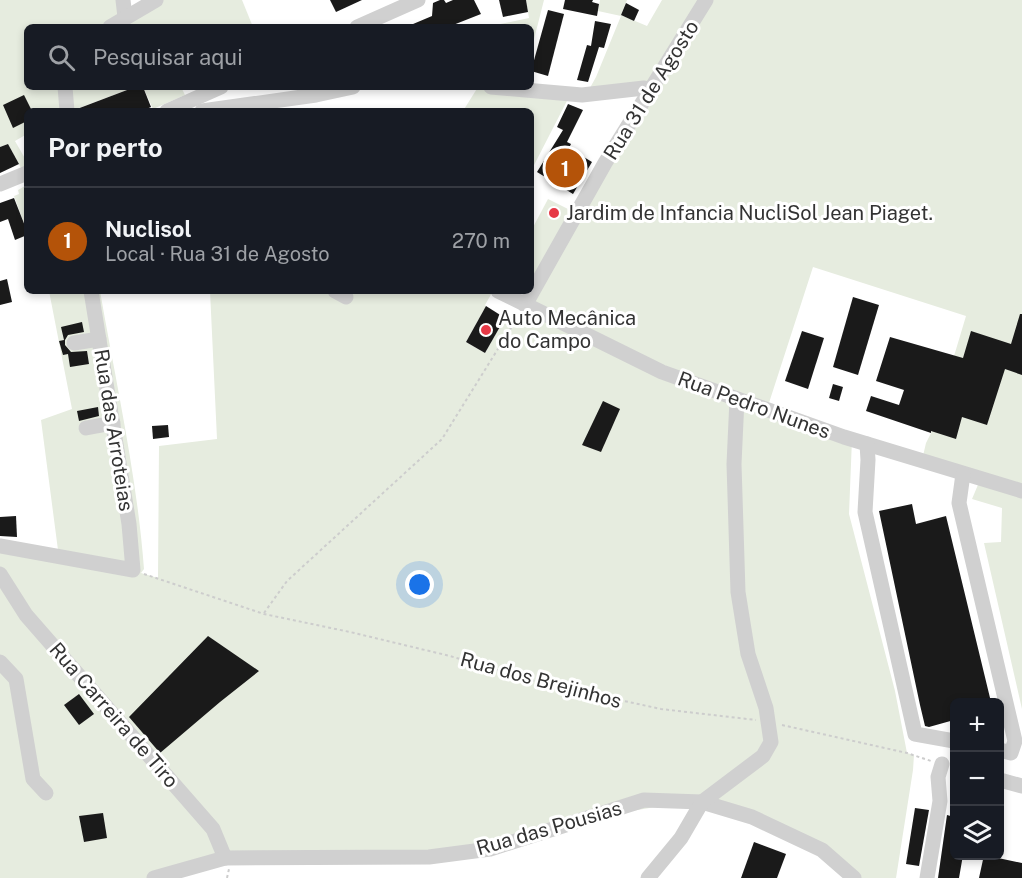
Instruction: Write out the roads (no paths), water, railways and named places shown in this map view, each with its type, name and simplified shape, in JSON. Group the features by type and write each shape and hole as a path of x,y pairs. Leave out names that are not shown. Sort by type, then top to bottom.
{"street":[{"path":"123,0 125,18"},
{"path":"115,24 156,0"},
{"path":"364,24 418,0"},
{"name":"Rua 31 de Agosto","path":"534,289 605,163 706,0"},
{"path":"525,90 582,95 644,88 651,90"},
{"path":"65,90 67,108"},
{"path":"190,107 216,90"},
{"path":"223,108 339,90"},
{"path":"0,184 24,174"},
{"name":"Rua das Arroteias","path":"0,546 133,570 129,524 91,294"},
{"name":"Rua Pedro Nunes","path":"504,294 662,372 867,444 1022,491"},
{"name":"Rua 31 de Agosto","path":"525,305 531,294"},
{"path":"75,347 99,342"},
{"path":"648,878 681,838 702,802 763,756 771,742 766,708 748,654 738,592 734,464 737,399"},
{"path":"86,428 113,423"},
{"path":"867,444 865,512 915,734 950,740"},
{"path":"963,474 959,503 1015,741 1011,753 1004,751"},
{"name":"Rua Carreira de Tiro","path":"0,574 26,615 213,829 225,858"},
{"path":"0,662 16,679 33,779 46,793"},
{"path":"927,878 940,801 938,777 942,764"},
{"path":"1004,781 1022,786"},
{"name":"Rua das Pousias","path":"154,878 225,858 429,857 490,849 644,800 702,802 752,817 822,850 854,878"}],"place":[{"name":"Nuclisol","path":"565,168"},
{"name":"Jardim de Infancia NucliSol Jean Piaget.","path":"554,213"},
{"name":"Auto Mecânica do Campo","path":"486,330"}]}
